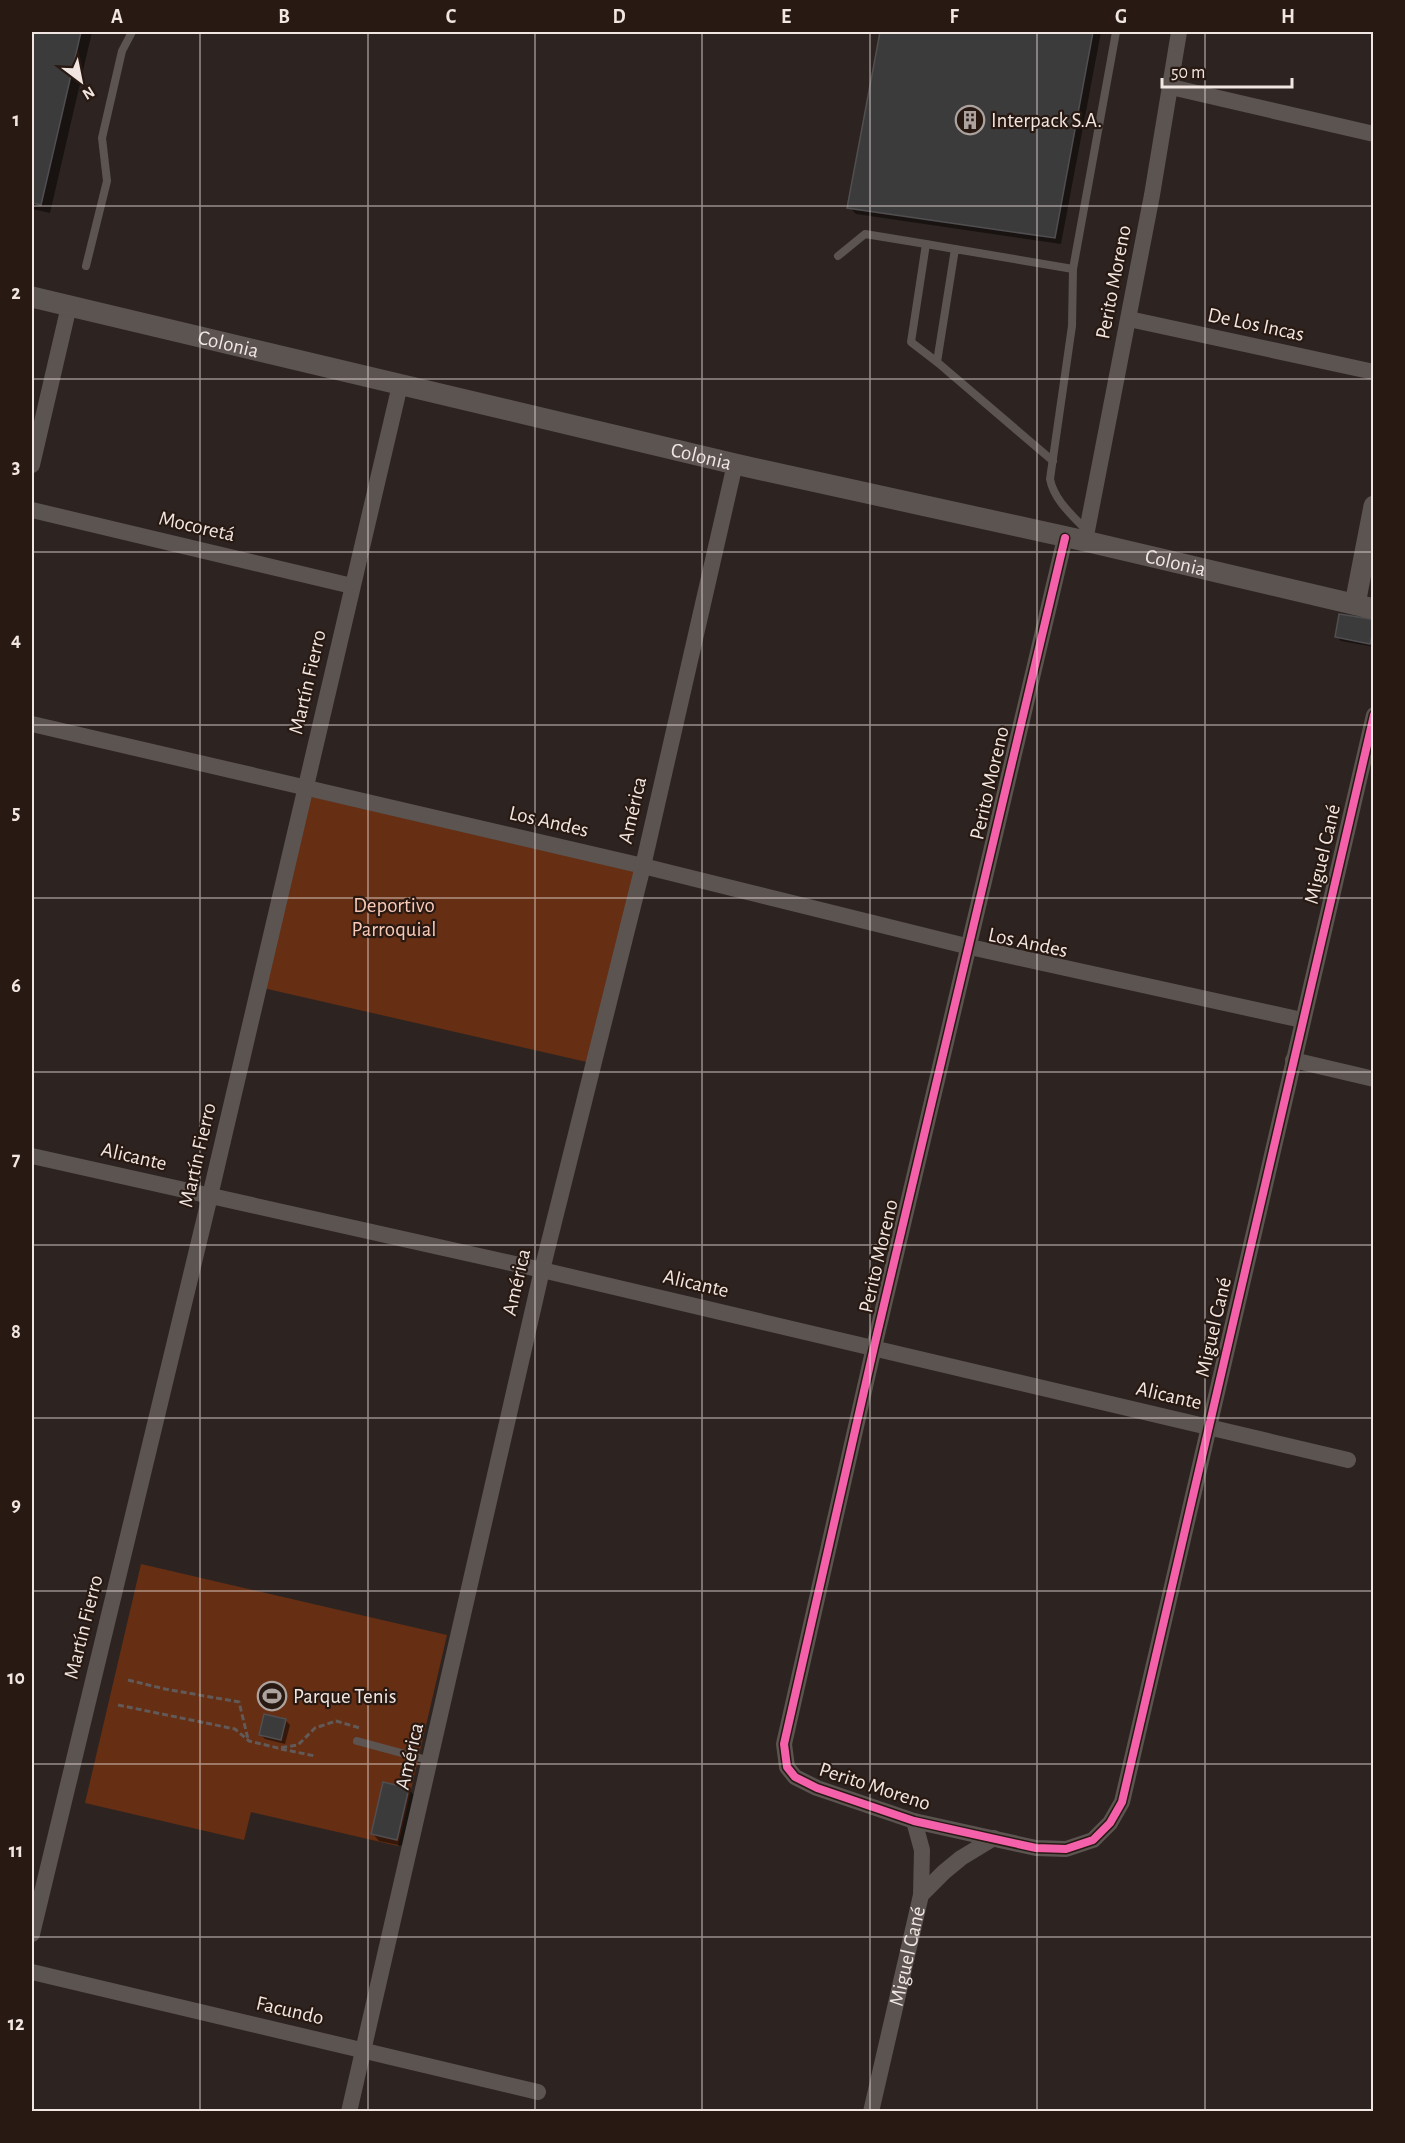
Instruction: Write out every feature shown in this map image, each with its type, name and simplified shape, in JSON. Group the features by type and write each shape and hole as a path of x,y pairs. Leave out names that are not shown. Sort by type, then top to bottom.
{"street":[{"name":"Perito Moreno","path":"994,1838 914,1821 817,1788 795,1777 787,1767 784,1744 874,1347 970,947 1079,537 1129,319 1179,32"},
{"path":"1171,87 1374,134"},
{"name":"Colonia","path":"32,297 735,464 1079,537 1364,607"},
{"path":"32,465 69,306"},
{"name":"De Los Incas","path":"1129,319 1374,372"},
{"name":"Martín Fierro","path":"32,1934 210,1196 400,385"},
{"name":"América","path":"349,2112 542,1270 643,866 735,464"},
{"path":"1364,607 1374,506"},
{"name":"Mocoretá","path":"32,510 352,586"},
{"name":"Miguel Cané","path":"871,2112 921,1895 961,1857 994,1838 1036,1848 1066,1849 1093,1840 1110,1823 1122,1802 1374,716"},
{"name":"Los Andes","path":"32,724 643,866 970,947 1302,1020"},
{"path":"1293,1060 1374,1079"},
{"name":"Alicante","path":"32,1156 542,1270 1348,1460"},
{"path":"914,1821 922,1850 921,1895"},
{"name":"Facundo","path":"32,1972 538,2092"}],"lane":[{"path":"86,266 107,181 102,138 123,51 132,32"},
{"path":"1079,537 1051,487 1050,479 1072,326 1073,269 1116,32"},
{"path":"838,256 865,234 1073,269"},
{"path":"926,244 911,342 1053,461"},
{"path":"937,362 955,249"},
{"path":"357,1741 431,1761"}],"path":[{"path":"128,1680 239,1702 249,1741"},
{"path":"118,1706 235,1729 249,1741 315,1756"},
{"path":"278,1748 298,1745 315,1728 336,1721 367,1730"}],"green space":[{"name":"Deportivo Parroquial","path":"308,796 638,872 591,1063 263,988"},
{"name":"Parque Tenis","path":"141,1564 447,1635 398,1846 251,1812 244,1840 85,1803"}],"building":[{"path":"32,32 81,32 41,205 32,203"},
{"name":"Interpack S.A.","path":"880,32 1093,32 1055,238 847,208"},
{"path":"1339,614 1371,619 1374,627 1370,644 1335,637"},
{"path":"264,1714 286,1719 281,1740 259,1735"},
{"path":"383,1782 409,1788 397,1840 371,1834"}],"cycle path":[{"path":"1065,538 874,1347 784,1744 787,1767 795,1777 817,1788 914,1821 1036,1848 1066,1849 1093,1840 1110,1823 1122,1802 1374,715"}],"place":[{"name":"Interpack S.A.","path":"970,120"},
{"name":"Parque Tenis","path":"272,1696"}]}
